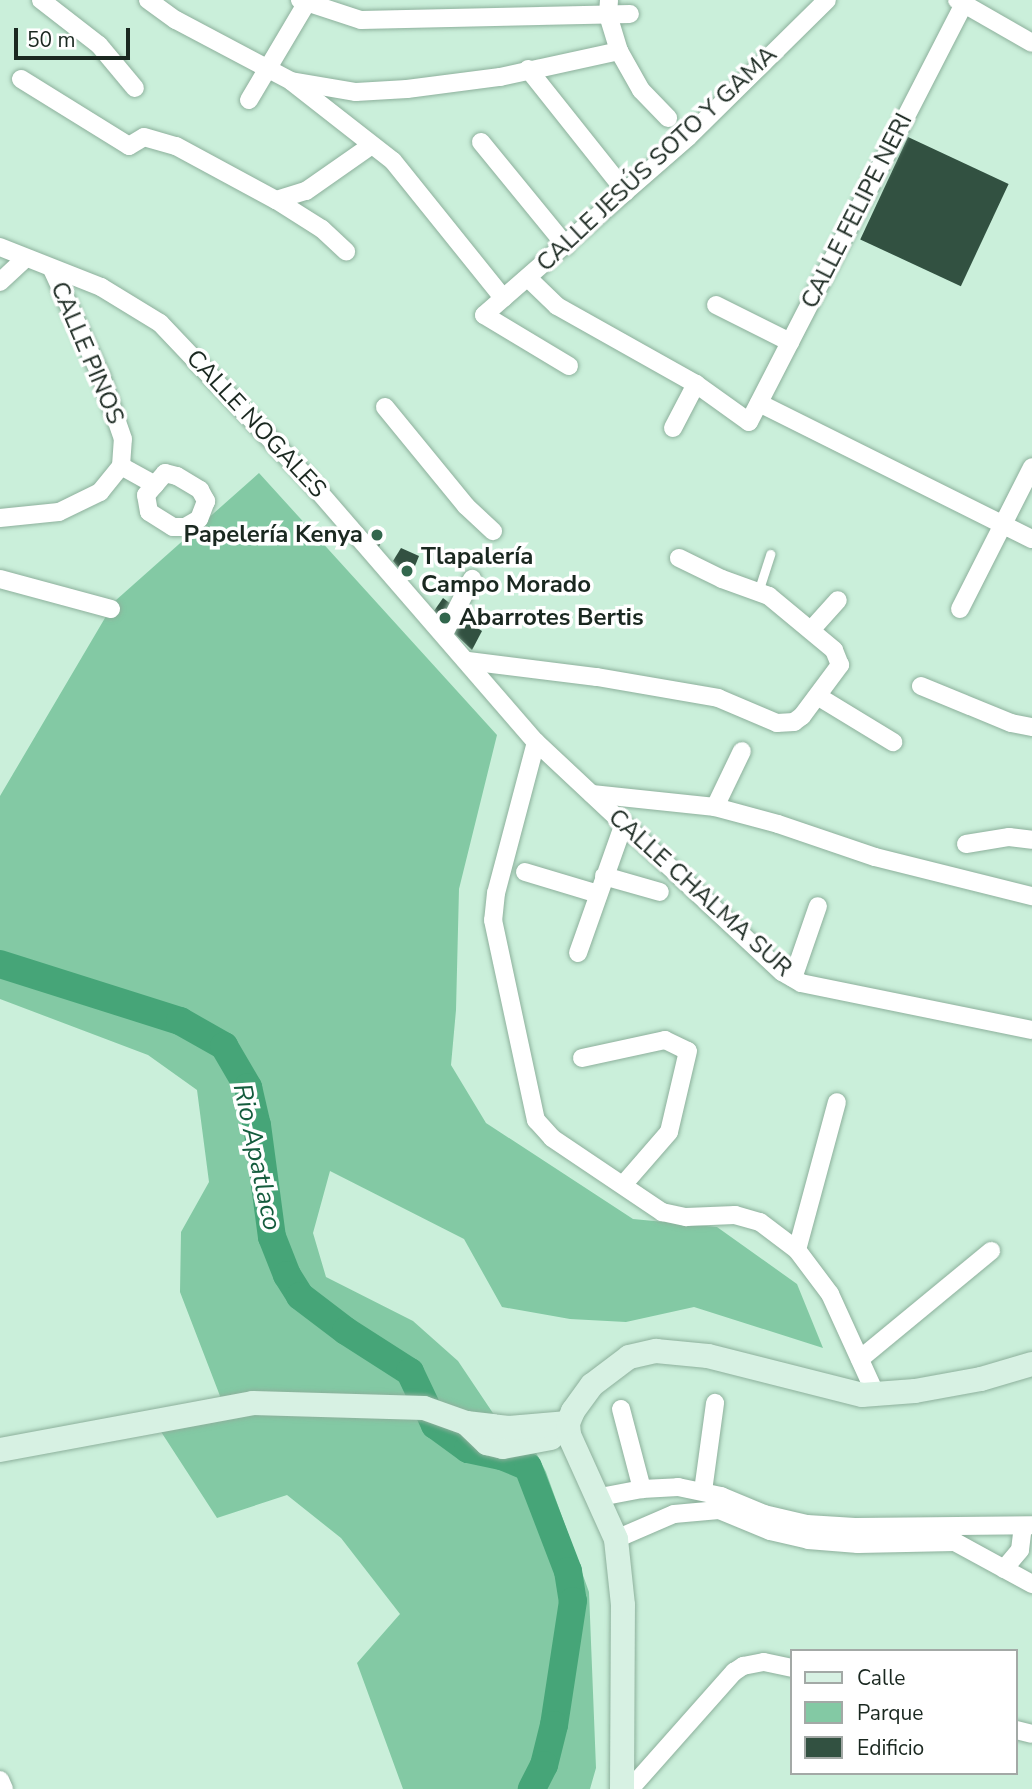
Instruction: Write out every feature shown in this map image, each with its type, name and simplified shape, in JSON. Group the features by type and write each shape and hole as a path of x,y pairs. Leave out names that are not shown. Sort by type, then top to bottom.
{"main road":[{"path":"622,1789 623,1605 616,1539 595,1498 568,1429 581,1399 604,1373 629,1357 656,1351 708,1356 851,1394 876,1395 981,1379 1032,1364"},
{"path":"0,1450 253,1404 424,1408 466,1423 487,1443 503,1447 568,1429"}],"street":[{"path":"41,0 99,45 135,88"},
{"path":"148,0 176,20 291,82 393,161 503,298"},
{"name":"CALLE JESÚS SOTO Y GAMA","path":"569,366 484,315 688,137 827,0"},
{"path":"962,1 1032,43"},
{"name":"CALLE FELIPE NERI","path":"696,384 749,422 962,1"},
{"path":"249,100 269,69 303,2 360,20 608,7 630,14"},
{"path":"608,7 619,51 641,90 668,118"},
{"path":"291,82 356,92 382,91 500,77 619,51"},
{"path":"528,69 626,192"},
{"path":"22,79 129,146 144,137 176,146 276,200 322,229 346,251"},
{"path":"481,142 566,246"},
{"path":"276,200 306,191 372,145"},
{"name":"CALLE NOGALES","path":"0,247 101,287 168,330 307,478 468,661"},
{"path":"0,282 26,258"},
{"name":"CALLE PINOS","path":"52,269 102,376 123,439 121,466"},
{"path":"528,278 557,306 696,384 673,428"},
{"path":"716,305 790,342"},
{"path":"759,403 1032,539"},
{"path":"385,407 466,506 493,531"},
{"path":"0,518 59,512 100,492 121,466 155,485"},
{"path":"960,609 1032,467"},
{"path":"468,661 597,677 718,698 777,723 794,722 819,697 840,665 834,650 763,594 722,579 679,558"},
{"path":"0,579 111,609"},
{"path":"444,634 472,579"},
{"path":"811,631 838,600"},
{"name":"CALLE CHALMA SUR","path":"468,661 536,742 623,826 801,984 1032,1030"},
{"path":"921,686 1011,723 1032,727"},
{"path":"819,697 893,742"},
{"path":"536,742 496,893 493,920 536,1120 552,1138 662,1212 686,1217 735,1215 760,1222 797,1250 830,1294 876,1395"},
{"path":"715,807 742,751"},
{"path":"592,794 715,807 778,824 876,857 1032,896"},
{"path":"578,953 623,826"},
{"path":"965,844 1009,837 1032,840"},
{"path":"525,872 598,894"},
{"path":"604,876 660,892"},
{"path":"793,978 818,906"},
{"path":"582,1058 665,1040 688,1051 669,1132 623,1185"},
{"path":"797,1250 837,1102"},
{"path":"860,1359 992,1251"},
{"path":"703,1491 715,1403"},
{"path":"621,1409 642,1489"},
{"path":"663,1487 665,1517"},
{"path":"595,1498 663,1487 703,1491 764,1514 807,1524 1027,1525 1020,1550 1004,1569"},
{"path":"616,1539 682,1512 719,1510 770,1531 808,1540 858,1544 955,1542 1032,1584"},
{"path":"630,1789 734,1672 743,1666 764,1662 790,1668"},
{"path":"0,1780 4,1789"}],"lane":[{"path":"763,594 771,554"}],"green space":[{"path":"259,473 497,735 459,889 456,1010 451,1065 486,1123 633,1219 717,1227 797,1284 823,1348 694,1307 626,1322 570,1319 502,1307 464,1239 330,1171 313,1233 326,1277 413,1321 458,1361 511,1440 530,1441 546,1472 589,1592 596,1768 590,1789 403,1789 357,1663 400,1614 341,1538 287,1495 217,1518 156,1424 225,1409 180,1292 181,1232 209,1182 197,1090 148,1055 0,999 0,796 115,601"}],"building":[{"path":"908,137 1009,184 961,286 860,239"},
{"name":"Papelería Kenya","path":"374,526 385,532 379,547 369,537"},
{"name":"Tlapalería Campo Morado","path":"401,548 419,556 409,581 393,561"},
{"name":"Abarrotes Bertis","path":"443,598 456,608 446,626 434,611"},
{"path":"459,616 482,631 472,650 453,632"}],"waterway":[{"name":"Rio Apatlaco","path":"0,964 180,1021 224,1046 248,1087 257,1125 272,1237 287,1275 300,1296 346,1331 410,1372 435,1425 468,1449 502,1456 528,1467 568,1571 573,1601 554,1725 544,1765 532,1789"}],"place":[{"name":"Papelería Kenya","path":"377,535"},
{"name":"Tlapalería Campo Morado","path":"407,571"},
{"name":"Abarrotes Bertis","path":"445,618"}]}
